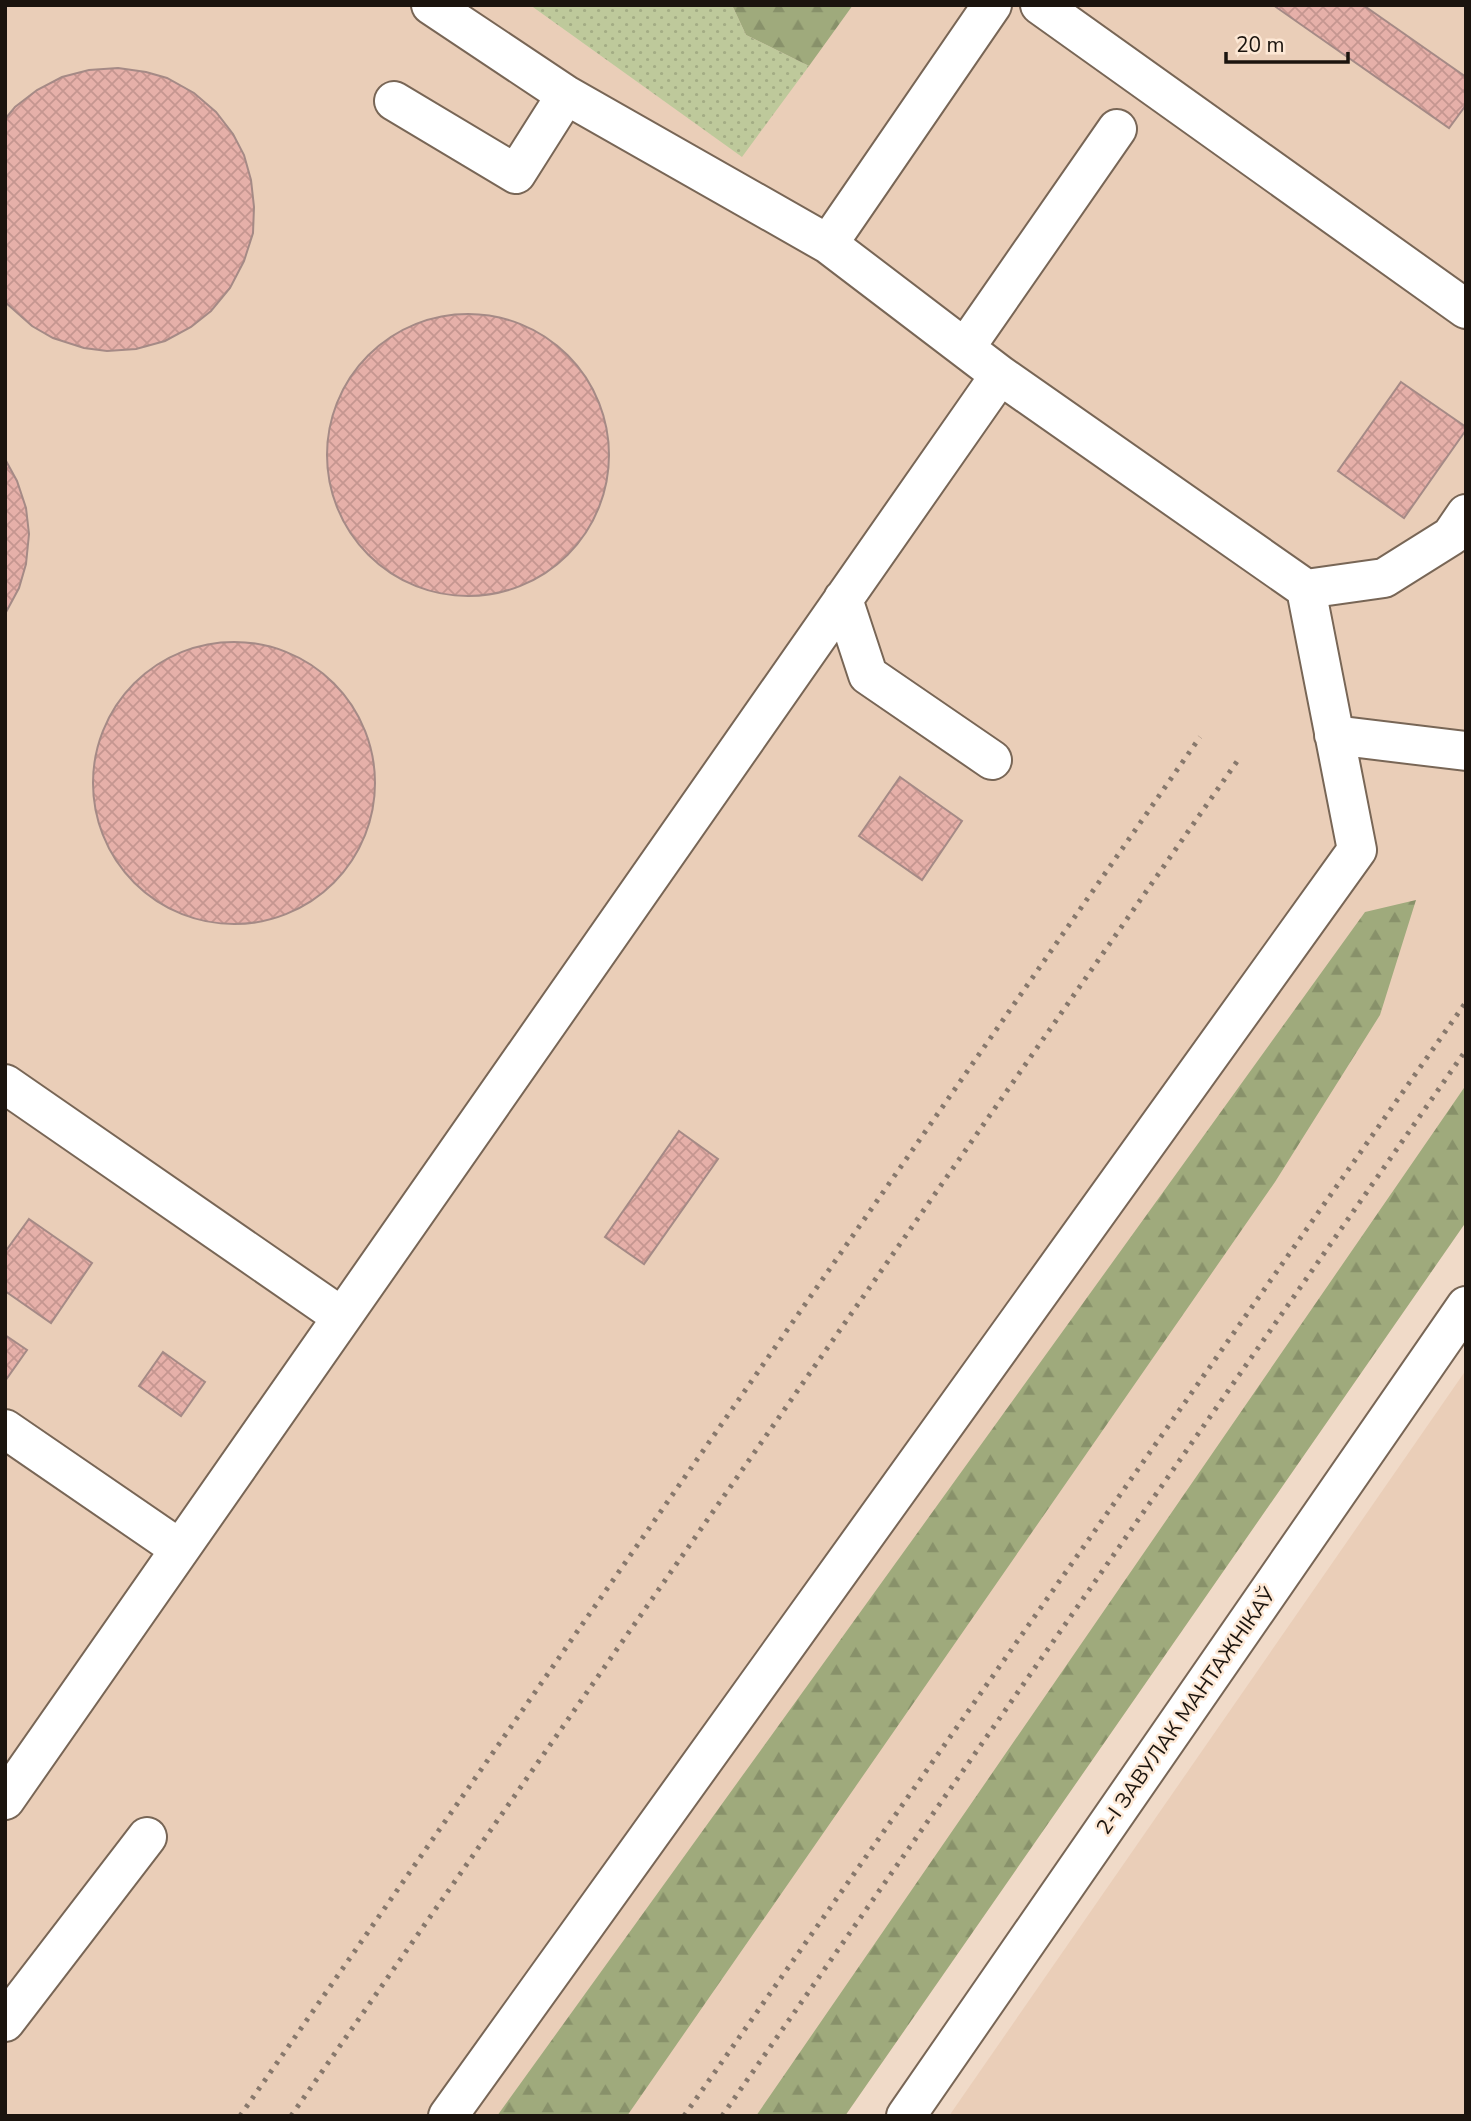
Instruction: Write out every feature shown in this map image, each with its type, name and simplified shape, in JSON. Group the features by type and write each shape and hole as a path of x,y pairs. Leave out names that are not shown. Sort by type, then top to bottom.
{"street":[{"path":"431,5 566,95 828,244 1000,375 1306,589 1384,578 1451,536 1466,514"},
{"path":"828,244 992,5"},
{"path":"1040,5 1466,309"},
{"path":"394,101 516,174 566,95"},
{"path":"965,348 1117,129"},
{"path":"5,1800 1000,375"},
{"path":"448,2116 1357,850 1306,589"},
{"path":"844,599 868,675 992,760"},
{"path":"1334,735 1466,751"},
{"path":"7,1088 342,1317"},
{"name":"2-І ЗАВУЛАК МАНТАЖНІКАЎ","path":"905,2116 1466,1306"},
{"path":"5,1429 180,1549"},
{"path":"5,2022 147,1837"}],"shaded area":[{"path":"5,5 530,5 741,156 853,5 1466,5 1466,1222 845,2116 5,2116"},
{"path":"1466,1370 1466,2116 949,2116"}],"green space":[{"path":"530,5 732,5 746,35 809,66 742,157"},
{"path":"732,5 853,5 809,66 746,35"},
{"path":"1416,900 1380,1015 1275,1182 627,2116 497,2116 1365,912"},
{"path":"1466,1085 1466,1222 845,2116 756,2116"}],"building":[{"path":"1273,5 1363,5 1466,77 1466,105 1449,128"},
{"path":"118,68 167,78 194,93 216,112 233,134 244,155 251,180 253,233 244,261 230,288 211,311 191,327 165,341 136,349 107,351 84,348 53,338 32,326 5,302 5,119 15,107 37,90 62,77 89,70"},
{"path":"454,314 482,314 535,330 568,355 593,388 603,414 609,455 603,496 593,522 568,555 535,580 509,590 482,596 454,596 401,580 378,564 359,545 343,522 333,496 327,469 327,441 343,388 359,365 378,346 401,330 427,320"},
{"path":"1401,382 1466,427 1404,518 1338,471"},
{"path":"5,459 17,481 26,508 29,534 26,564 19,588 5,614"},
{"path":"234,642 262,645 288,653 312,666 334,683 351,705 364,729 372,755 375,783 372,811 364,837 351,861 334,883 312,900 288,913 262,921 234,924 206,921 180,913 156,900 134,883 117,861 104,837 96,811 93,783 96,755 104,729 117,705 134,683 156,666 180,653 206,645"},
{"path":"900,777 962,821 922,880 859,836"},
{"path":"679,1131 718,1159 644,1264 605,1237"},
{"path":"29,1219 92,1263 51,1323 5,1291 5,1252"},
{"path":"5,1335 27,1350 5,1381"},
{"path":"163,1352 205,1382 181,1416 139,1386"}],"railway":[{"path":"240,2116 1200,737"},
{"path":"291,2116 1238,760"},
{"path":"684,2116 1466,1002"},
{"path":"722,2116 1466,1050"}]}
